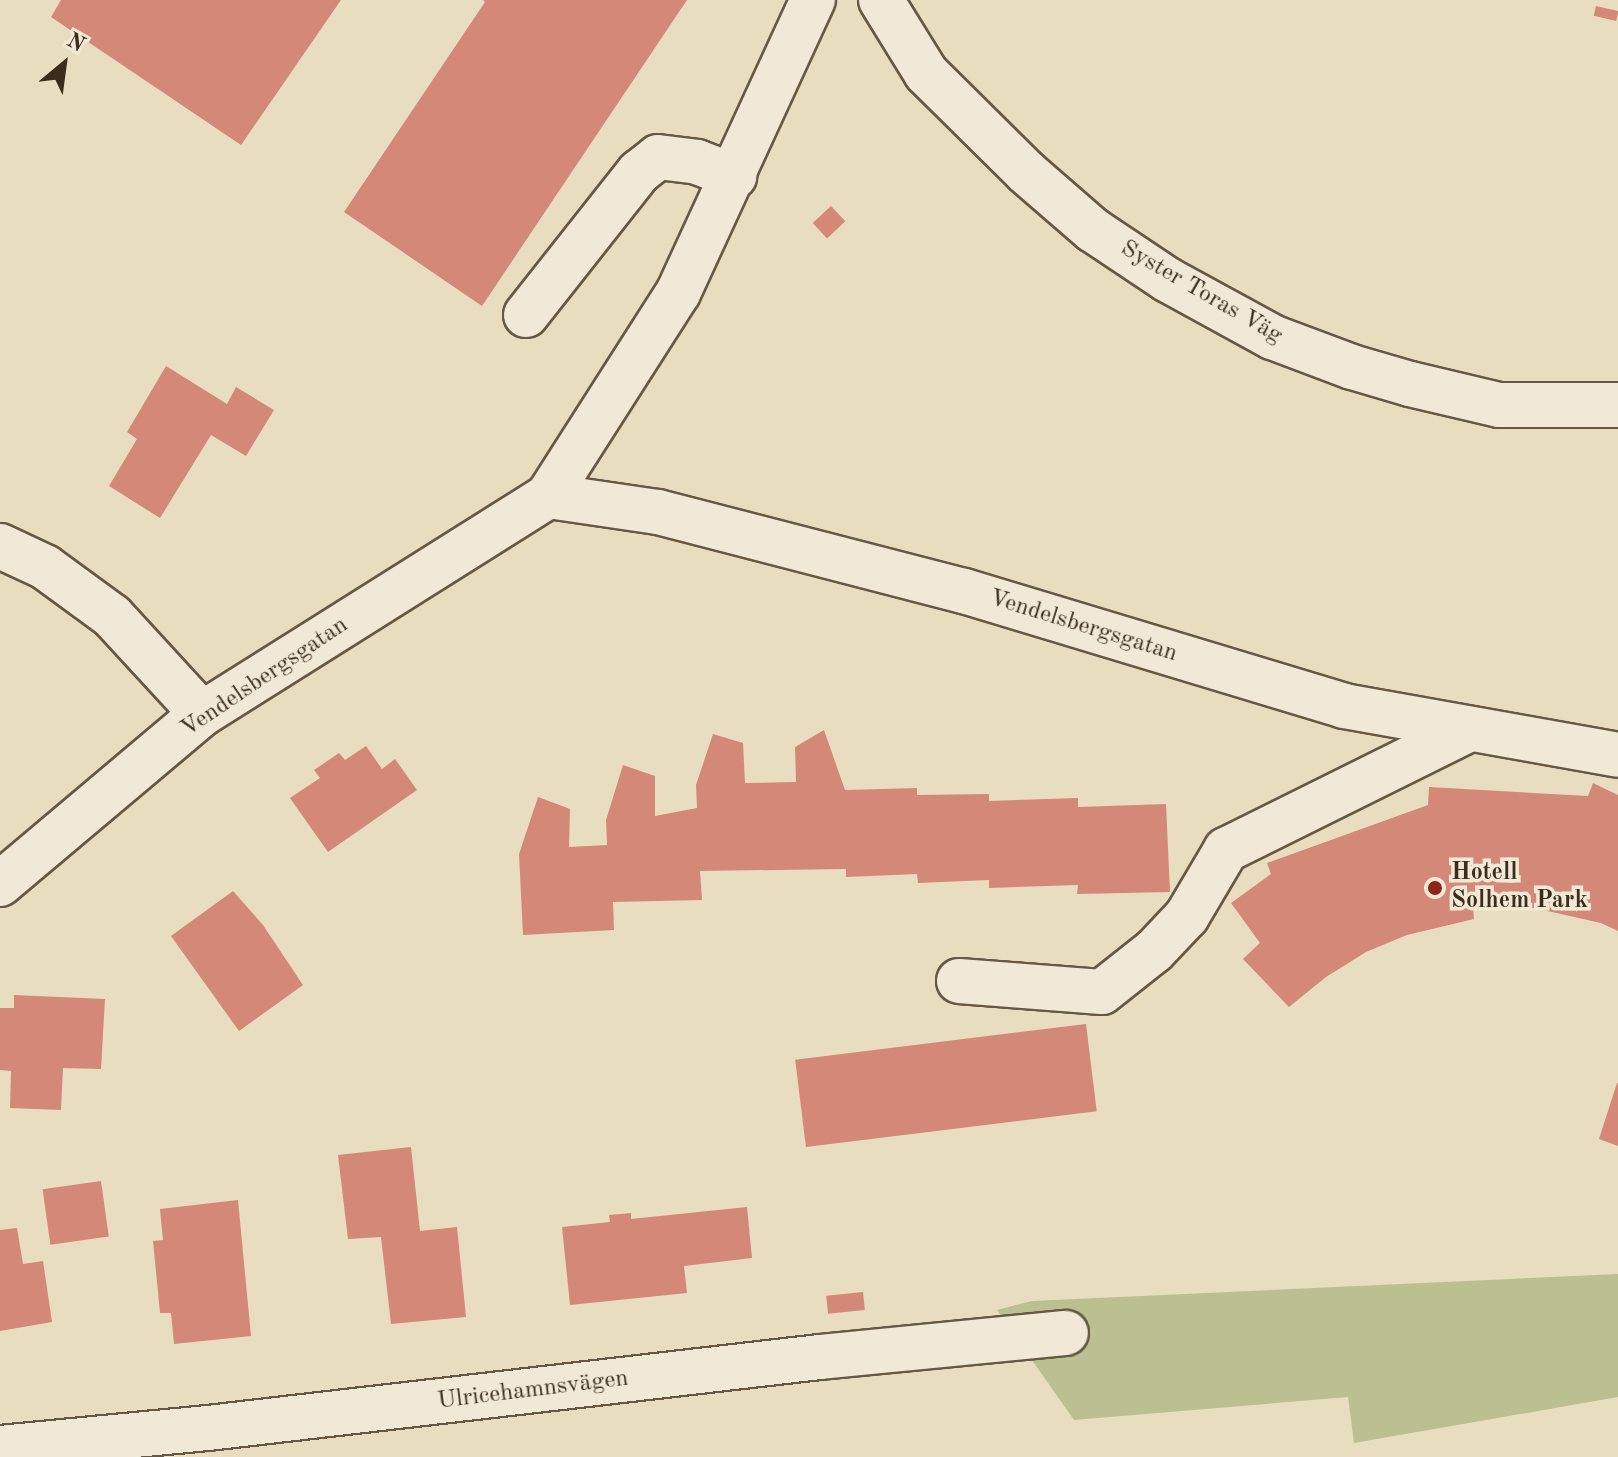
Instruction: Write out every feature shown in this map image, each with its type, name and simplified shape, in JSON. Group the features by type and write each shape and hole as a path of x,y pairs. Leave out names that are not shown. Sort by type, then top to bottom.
{"street":[{"name":"Vendelsbergsgatan","path":"0,884 202,714 548,496 678,293 813,0"},
{"name":"Syster Toras Väg","path":"881,0 926,73 1026,172 1093,230 1168,280 1272,337 1352,367 1410,384 1499,405 1618,405"},
{"path":"526,315 639,172 658,157 697,162 734,176"},
{"name":"Vendelsbergsgatan","path":"548,496 658,512 964,591 1344,706 1618,755"},
{"path":"0,546 45,567 112,616 202,714"},
{"path":"959,981 1102,992 1154,951 1187,916 1226,850 1470,729"},
{"name":"Ulricehamnsvägen","path":"0,1448 208,1428 820,1357 1066,1333"}],"green space":[{"path":"1618,1274 1618,1397 1354,1443 1348,1397 1074,1420 997,1310 1032,1301"}],"building":[{"path":"61,0 341,0 241,145 51,17"},
{"path":"483,0 687,0 482,306 344,212 485,2"},
{"path":"1596,6 1618,11 1616,21 1594,16"},
{"path":"831,206 845,221 827,238 813,223"},
{"path":"166,366 227,404 236,387 274,410 246,456 211,435 160,518 109,486 137,439 127,432"},
{"path":"824,730 845,790 917,788 917,795 989,794 989,801 1078,798 1078,807 1166,804 1170,892 1077,894 1078,885 989,888 989,880 918,883 917,874 846,877 846,869 700,871 702,900 613,902 614,930 523,935 519,854 538,797 570,809 569,847 607,845 606,820 623,765 655,776 655,816 697,808 696,785 713,734 743,743 745,783 796,782 795,747"},
{"path":"366,746 382,769 395,759 417,790 328,852 290,798 320,778 314,770 339,753 345,760"},
{"name":"Hotell Solhem Park","path":"1593,783 1618,795 1618,931 1601,923 1534,908 1473,908 1474,919 1407,935 1366,952 1326,977 1289,1007 1243,959 1260,943 1231,903 1271,874 1267,863 1428,805 1429,787 1588,796"},
{"path":"233,891 263,925 303,985 239,1031 171,936"},
{"path":"14,995 105,999 101,1069 63,1068 61,1110 10,1108 11,1071 0,1070 0,1008 14,1008"},
{"path":"1086,1024 1097,1111 806,1147 795,1060"},
{"path":"1618,1083 1618,1146 1599,1139"},
{"path":"411,1147 420,1231 457,1227 466,1317 391,1324 381,1237 348,1239 338,1155"},
{"path":"101,1181 109,1236 50,1245 43,1189"},
{"path":"238,1200 251,1336 174,1344 171,1313 160,1313 153,1241 163,1240 160,1209"},
{"path":"747,1207 752,1258 684,1266 687,1293 570,1305 562,1227 610,1222 609,1215 631,1213 631,1219"},
{"path":"17,1228 23,1264 43,1261 52,1322 0,1331 0,1230"},
{"path":"863,1292 865,1310 828,1314 826,1296"}],"place":[{"name":"Hotell Solhem Park","path":"1435,888"}]}
